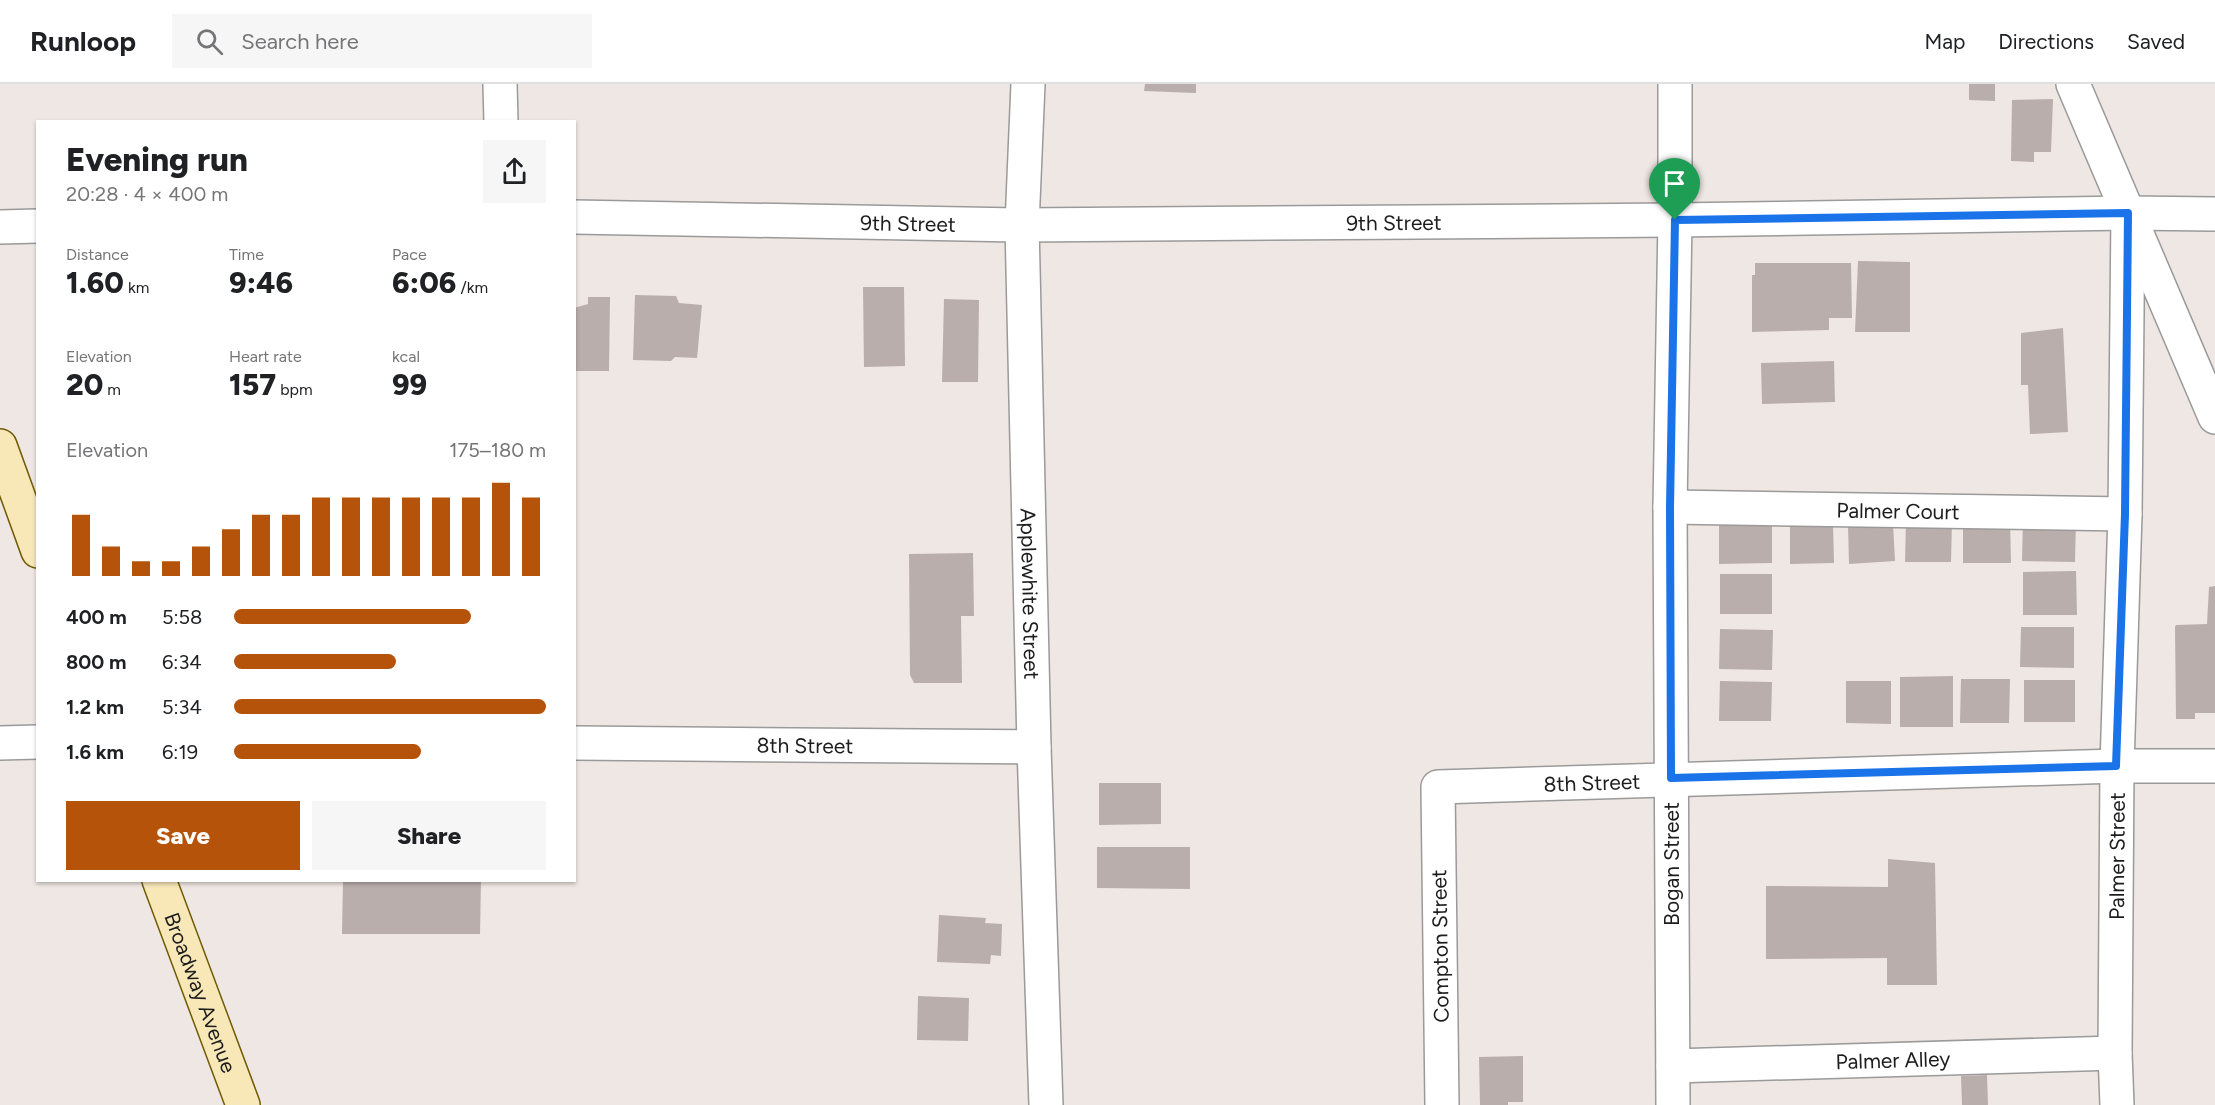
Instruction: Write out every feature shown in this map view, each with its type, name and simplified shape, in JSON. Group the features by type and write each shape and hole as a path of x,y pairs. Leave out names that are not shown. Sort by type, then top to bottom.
{"main road":[{"path":"0,446 36,545"},
{"name":"Broadway Avenue","path":"160,882 243,1105"}],"street":[{"path":"500,84 501,120"},
{"name":"Applewhite Street","path":"1028,84 1022,225 1046,1105"},
{"name":"Bogan Street","path":"1673,1105 1670,507 1675,84"},
{"path":"2073,84 2215,417"},
{"name":"9th Street","path":"576,217 1022,225 1675,220 2128,213 2215,214"},
{"name":"Palmer Street","path":"2117,1105 2115,1053 2116,766 2125,514 2128,213"},
{"path":"0,227 36,226"},
{"name":"Palmer Court","path":"1670,507 2125,514"},
{"path":"0,743 36,742"},
{"name":"8th Street","path":"576,743 1035,747"},
{"name":"8th Street","path":"1438,787 1671,778 2116,766 2215,766"},
{"name":"Compton Street","path":"1438,787 1442,1105"},
{"name":"Palmer Alley","path":"1673,1066 2115,1053"}],"building":[{"path":"1145,84 1196,84 1196,93 1144,91"},
{"path":"1969,84 1995,84 1995,101 1969,100"},
{"path":"2053,99 2051,152 2034,152 2034,162 2011,161 2012,100"},
{"path":"1858,261 1910,262 1910,332 1855,332"},
{"path":"1755,263 1851,263 1852,318 1829,318 1829,330 1752,332 1752,275 1755,275"},
{"path":"863,287 904,287 905,366 864,367"},
{"path":"635,295 676,296 679,303 702,305 697,358 675,357 671,361 633,360"},
{"path":"588,297 610,297 609,371 576,371 576,307 588,304"},
{"path":"944,299 979,300 978,382 942,382"},
{"path":"2063,328 2068,432 2030,434 2028,385 2021,385 2021,333"},
{"path":"1834,361 1835,402 1762,404 1761,363"},
{"path":"1963,518 2010,518 2011,563 1963,563"},
{"path":"2023,519 2076,519 2075,562 2022,561"},
{"path":"1906,521 1952,521 1951,562 1905,562"},
{"path":"1772,523 1772,563 1719,564 1719,524"},
{"path":"1833,524 1834,563 1790,564 1790,525"},
{"path":"1893,524 1895,561 1849,564 1848,525"},
{"path":"973,553 974,616 961,616 962,683 914,683 910,675 909,554"},
{"path":"2076,571 2077,615 2023,615 2023,572"},
{"path":"1720,574 1772,574 1772,614 1720,614"},
{"path":"2215,586 2215,713 2195,713 2195,719 2176,719 2175,627 2176,625 2207,624 2209,587"},
{"path":"2021,627 2074,627 2074,668 2020,667"},
{"path":"1720,629 1773,630 1772,670 1719,669"},
{"path":"1953,676 1953,727 1900,727 1900,677"},
{"path":"1961,679 2010,679 2009,723 1960,723"},
{"path":"2024,680 2075,680 2075,722 2024,722"},
{"path":"1720,681 1772,682 1771,721 1719,721"},
{"path":"1846,681 1891,681 1891,724 1846,723"},
{"path":"1099,783 1161,783 1161,824 1099,825"},
{"path":"1097,847 1190,847 1190,889 1097,888"},
{"path":"1888,859 1935,863 1937,985 1887,985 1887,958 1766,959 1766,886 1888,887"},
{"path":"343,882 481,882 480,934 342,934"},
{"path":"939,915 986,918 985,923 1002,924 1001,956 991,955 990,964 937,962"},
{"path":"918,996 969,998 968,1041 917,1040"},
{"path":"1523,1056 1523,1102 1508,1102 1508,1105 1480,1105 1479,1057"},
{"path":"1987,1075 1988,1105 1962,1105 1961,1076"}],"route":[{"path":"2128,213 2125,514 2116,766 1671,778 1670,507 1675,220 2128,213"}]}
